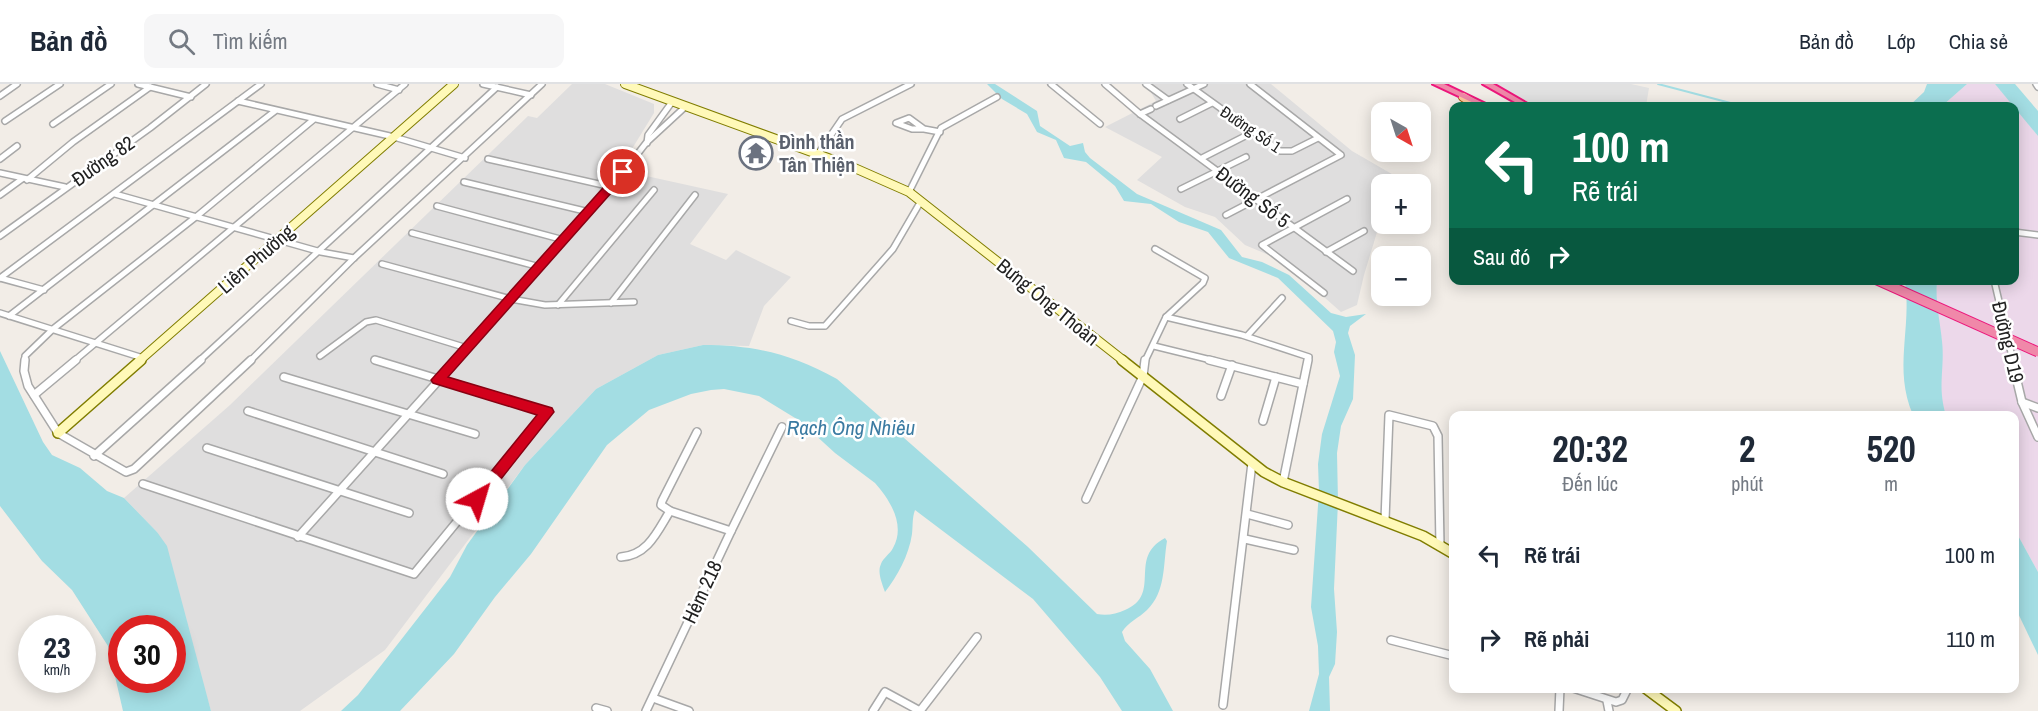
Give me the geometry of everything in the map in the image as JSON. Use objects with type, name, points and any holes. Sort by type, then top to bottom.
[{"type":"highway","points":[[1487,84],[1520,102]]},
{"type":"highway","points":[[1442,85],[1474,102]]},
{"type":"highway","points":[[1888,285],[2038,352]]},
{"type":"highway","points":[[1904,285],[2038,345]]},
{"type":"main road","points":[[1463,98],[1470,102]]},
{"type":"street","points":[[0,96],[17,84]]},
{"type":"street","points":[[5,121],[60,84]]},
{"type":"street","points":[[52,124],[111,84]]},
{"type":"street","points":[[138,84],[191,97]]},
{"type":"street","name":"Đường 82","points":[[0,236],[206,84]]},
{"type":"street","points":[[44,290],[0,278],[261,84]]},
{"type":"street","points":[[376,84],[399,90]]},
{"type":"street","points":[[34,395],[405,84]]},
{"type":"street","name":"Liên Phường","points":[[58,433],[454,84]]},
{"type":"street","points":[[483,84],[531,94]]},
{"type":"street","points":[[313,120],[197,216],[53,329],[25,356],[24,371],[34,395],[58,433],[94,456],[126,472],[134,469],[225,386],[354,258],[465,158],[542,84]]},
{"type":"street","name":"Bưng Ông Thoàn","points":[[626,84],[880,177],[909,192],[1251,463],[1283,482],[1361,510],[1449,551]]},
{"type":"street","points":[[818,154],[842,119],[911,84]]},
{"type":"street","points":[[1051,84],[1100,124]]},
{"type":"street","name":"Đường Số 5","points":[[1105,84],[1153,124],[1353,271]]},
{"type":"street","points":[[1146,84],[1168,100]]},
{"type":"street","name":"Đường Số 1","points":[[1187,84],[1253,132],[1286,152],[1318,138]]},
{"type":"street","points":[[1140,114],[1204,84]]},
{"type":"street","points":[[1226,214],[1341,155],[1250,84]]},
{"type":"street","points":[[0,195],[150,87]]},
{"type":"street","points":[[94,456],[321,252],[497,87]]},
{"type":"street","points":[[909,192],[940,132],[997,97]]},
{"type":"street","points":[[238,101],[394,137],[465,158]]},
{"type":"street","points":[[646,143],[648,135],[672,102]]},
{"type":"street","points":[[1179,119],[1212,103]]},
{"type":"street","points":[[298,537],[612,187],[646,143],[685,107]]},
{"type":"street","points":[[9,316],[156,205],[275,111]]},
{"type":"street","points":[[923,129],[909,118],[896,123],[912,129],[940,132]]},
{"type":"street","points":[[1202,158],[1253,132]]},
{"type":"street","points":[[0,159],[17,147]]},
{"type":"street","points":[[1181,189],[1246,157]]},
{"type":"street","points":[[488,159],[612,187]]},
{"type":"street","points":[[0,173],[65,187]]},
{"type":"street","points":[[464,182],[589,212]]},
{"type":"street","points":[[558,305],[654,190]]},
{"type":"street","points":[[115,194],[321,252],[354,258]]},
{"type":"street","points":[[611,303],[695,195]]},
{"type":"street","points":[[1324,293],[1262,245],[1347,199]]},
{"type":"street","points":[[791,321],[809,326],[825,326],[893,249],[921,201]]},
{"type":"street","points":[[437,206],[564,240]]},
{"type":"street","points":[[1326,252],[1364,231]]},
{"type":"street","points":[[411,233],[540,267]]},
{"type":"street","points":[[2019,233],[2038,235]]},
{"type":"street","points":[[1086,500],[1143,376],[1143,365],[1166,317],[1203,283],[1204,278],[1155,249]]},
{"type":"street","points":[[382,264],[511,299],[558,305],[634,302]]},
{"type":"street","name":"Đường D19","points":[[1995,285],[2022,402],[2038,436]]},
{"type":"street","points":[[1247,336],[1282,298]]},
{"type":"street","points":[[0,313],[143,358]]},
{"type":"street","points":[[1166,317],[1247,336],[1309,357],[1283,482]]},
{"type":"street","points":[[320,356],[366,322],[376,320],[466,348]]},
{"type":"street","points":[[1154,346],[1304,384]]},
{"type":"street","points":[[143,484],[414,574],[450,534],[547,412],[375,360]]},
{"type":"street","points":[[1221,396],[1232,365]]},
{"type":"street","points":[[284,377],[475,434]]},
{"type":"street","points":[[1263,421],[1276,377]]},
{"type":"street","points":[[2022,402],[2038,408]]},
{"type":"street","points":[[248,411],[443,474]]},
{"type":"street","points":[[1385,520],[1389,415],[1433,426],[1438,436],[1440,545]]},
{"type":"street","name":"Hẻm 218","points":[[646,711],[782,427]]},
{"type":"street","points":[[696,432],[661,505],[670,511],[731,531]]},
{"type":"street","points":[[207,448],[409,513]]},
{"type":"street","points":[[1223,705],[1245,539],[1251,463]]},
{"type":"street","points":[[621,557],[632,558],[645,550],[670,511]]},
{"type":"street","points":[[1247,514],[1288,525]]},
{"type":"street","points":[[1245,539],[1294,550]]},
{"type":"street","points":[[873,711],[885,692],[920,711],[976,637]]},
{"type":"street","points":[[1391,640],[1449,655]]},
{"type":"street","points":[[1559,711],[1560,693]]},
{"type":"street","points":[[1586,693],[1607,701],[1622,699],[1625,693]]},
{"type":"street","points":[[1652,693],[1676,711]]},
{"type":"street","points":[[653,698],[689,711]]},
{"type":"street","points":[[1607,701],[1609,711]]},
{"type":"street","points":[[596,708],[607,711]]},
{"type":"shaded area","points":[[572,84],[605,84],[654,104],[654,113],[619,170],[728,194],[690,244],[726,260],[736,250],[791,277],[764,306],[749,346],[703,345],[658,355],[596,389],[525,465],[385,650],[300,711],[211,711],[186,628],[186,615],[182,615],[157,532],[124,498],[230,405],[528,116],[537,118]]},
{"type":"shaded area","points":[[1146,84],[1271,84],[1352,151],[1392,174],[1371,174],[1371,234],[1376,234],[1371,246],[1357,305],[1341,312],[1283,261],[1245,245],[1215,217],[1185,207],[1137,180],[1162,157],[1105,127],[1156,101]]},
{"type":"shaded area","points":[[1497,84],[1631,84],[1649,88],[1647,102],[1528,102]]},
{"type":"shaded area","points":[[1967,84],[1995,84],[2011,102],[1947,102]]},
{"type":"shaded area","points":[[2019,112],[2038,136],[2038,572],[2019,537],[2019,411],[1945,411],[1940,395],[1942,342],[1935,301],[1937,285],[2019,285]]},
{"type":"water","points":[[987,84],[995,84],[1037,111],[1040,126],[1070,146],[1083,143],[1085,152],[1090,158],[1137,194],[1221,230],[1242,257],[1262,262],[1289,275],[1331,313],[1346,317],[1366,314],[1350,326],[1348,333],[1355,355],[1353,399],[1341,426],[1337,453],[1338,502],[1334,589],[1337,632],[1335,664],[1329,677],[1330,711],[1309,711],[1319,674],[1318,646],[1311,607],[1319,491],[1318,464],[1322,434],[1340,376],[1334,352],[1336,342],[1333,331],[1278,278],[1229,258],[1208,232],[1179,222],[1151,204],[1124,201],[1115,186],[1086,162],[1064,158],[1056,140],[1037,132],[1027,114],[1002,99]]},
{"type":"water","points":[[1927,84],[1967,84],[1947,102],[1913,102],[1924,92]]},
{"type":"water","points":[[1995,84],[2015,84],[2038,111],[2038,136],[2019,113],[2019,102],[2010,102]]},
{"type":"water","points":[[1905,285],[1937,285],[1943,351],[1942,395],[1945,411],[1912,411],[1907,398],[1904,365],[1907,299]]},
{"type":"water","name":"Rạch Ông Nhiêu","points":[[703,345],[756,349],[788,357],[837,379],[1028,547],[1097,614],[1115,614],[1136,603],[1142,595],[1148,555],[1154,546],[1165,538],[1167,541],[1164,569],[1158,595],[1147,610],[1127,625],[1122,632],[1125,641],[1150,669],[1173,711],[1122,711],[1100,677],[1033,599],[915,510],[908,550],[898,573],[885,592],[880,578],[880,567],[893,548],[898,531],[891,505],[881,490],[800,421],[759,396],[724,389],[691,394],[649,410],[607,445],[531,554],[495,597],[454,654],[400,711],[341,711],[358,695],[450,577],[467,545],[525,465],[596,389],[658,355]]},
{"type":"water","points":[[0,351],[43,442],[52,455],[80,468],[107,491],[124,498],[157,532],[167,546],[185,615],[108,615],[108,646],[96,627],[96,615],[88,615],[72,590],[42,561],[0,506]]},
{"type":"water","points":[[2019,537],[2038,572],[2038,655],[2019,615]]},
{"type":"water","points":[[186,617],[211,711],[123,711],[119,693],[186,693]]},
{"type":"waterway","points":[[1658,84],[1727,102]]},
{"type":"place","name":"Đình thần Tân Thiện","points":[[756,153]]},
{"type":"route","points":[[477,499],[547,412],[438,380],[623,172]]}]
